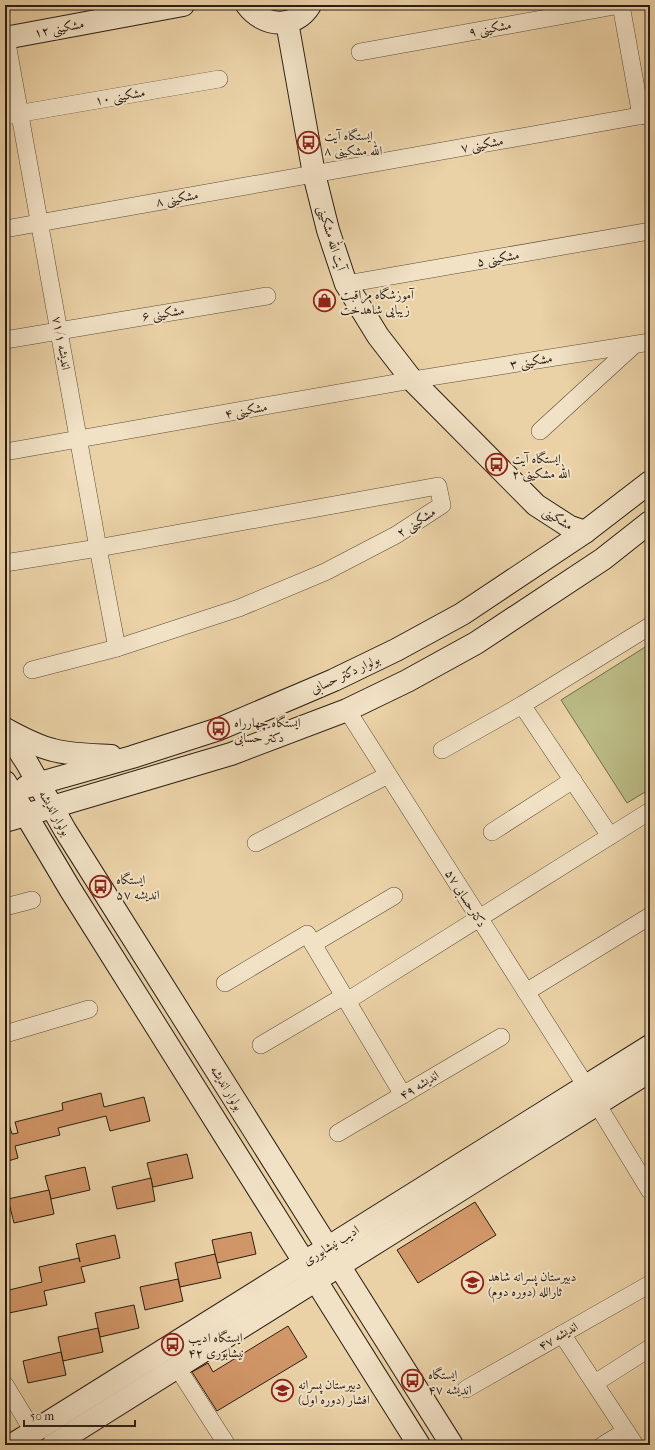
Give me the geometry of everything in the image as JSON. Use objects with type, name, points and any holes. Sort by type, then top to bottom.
[{"type":"main road","name":"مشکینی ۱۲","points":[[5,36],[183,5]]},
{"type":"main road","points":[[247,5],[251,11],[263,19],[277,23],[295,19],[303,14],[310,5]]},
{"type":"main road","name":"آیت الله مشکینی","points":[[287,22],[314,174],[328,230],[346,284],[378,336],[412,380],[536,505]]},
{"type":"main road","name":"بولوار دکتر حسابی","points":[[7,789],[38,783],[132,757],[218,729],[334,680],[396,650],[462,614],[585,532],[650,482]]},
{"type":"main road","name":"مشکینی","points":[[536,505],[570,526],[585,532]]},
{"type":"main road","name":"مشکینی","points":[[536,505],[553,535],[554,553]]},
{"type":"main road","points":[[5,821],[232,754],[346,710],[407,681],[476,643],[603,558],[650,522]]},
{"type":"main road","points":[[5,729],[25,740],[53,750],[82,755],[132,757]]},
{"type":"main road","name":"بولوار اندیشه","points":[[5,729],[72,843],[452,1445]]},
{"type":"main road","name":"بولوار اندیشه","points":[[7,789],[26,815],[70,888],[419,1445]]},
{"type":"main road","name":"ادیب نیشابوری","points":[[12,1445],[650,1046]]},
{"type":"main road","name":"ادیب نیشابوری","points":[[53,1445],[650,1071]]},
{"type":"street","name":"مشکینی ۹","points":[[360,52],[620,5]]},
{"type":"street","points":[[620,5],[646,115]]},
{"type":"street","name":"اندیشه ۷۱/۱","points":[[5,36],[13,115],[40,223],[117,648]]},
{"type":"street","name":"مشکینی ۱۰","points":[[13,115],[219,79]]},
{"type":"street","name":"مشکینی ۷","points":[[314,174],[646,115]]},
{"type":"street","name":"مشکینی ۸","points":[[5,229],[314,174]]},
{"type":"street","name":"مشکینی ۵","points":[[346,284],[650,231]]},
{"type":"street","name":"مشکینی ۶","points":[[5,340],[267,296]]},
{"type":"street","points":[[540,431],[642,343]]},
{"type":"street","name":"مشکینی ۳","points":[[412,380],[642,343]]},
{"type":"street","name":"مشکینی ۴","points":[[5,452],[412,380]]},
{"type":"street","name":"مشکینی ۲","points":[[98,548],[438,486],[442,505],[396,535],[325,572],[239,608],[117,648]]},
{"type":"street","points":[[5,563],[98,548]]},
{"type":"street","points":[[442,750],[522,705],[650,626]]},
{"type":"street","points":[[32,670],[117,648]]},
{"type":"street","points":[[522,705],[610,836]]},
{"type":"street","name":"دکترحسابی ۵۷","points":[[346,710],[586,1086]]},
{"type":"street","points":[[256,843],[388,775]]},
{"type":"street","points":[[492,832],[573,780]]},
{"type":"street","points":[[260,1044],[345,998],[479,918],[650,811]]},
{"type":"street","points":[[225,982],[394,896]]},
{"type":"street","points":[[5,908],[32,900]]},
{"type":"street","points":[[526,992],[650,916]]},
{"type":"street","points":[[310,939],[403,1095]]},
{"type":"street","points":[[5,1034],[89,1009]]},
{"type":"street","name":"اندیشه ۴۹","points":[[338,1133],[501,1037]]},
{"type":"street","points":[[598,1104],[649,1187]]},
{"type":"street","name":"اندیشه ۴۷","points":[[466,1389],[650,1284]]},
{"type":"street","points":[[562,1334],[631,1438],[603,1445]]},
{"type":"street","points":[[595,1383],[650,1348]]},
{"type":"street","points":[[184,1378],[227,1445]]},
{"type":"street","points":[[5,1385],[33,1431]]},
{"type":"green space","points":[[650,644],[650,789],[627,803],[561,700]]},
{"type":"building","points":[[101,1093],[104,1107],[144,1097],[150,1121],[110,1131],[106,1116],[58,1128],[60,1135],[15,1146],[18,1158],[5,1162],[5,1125],[9,1124],[12,1134],[18,1133],[15,1122],[63,1110],[62,1103]]},
{"type":"building","points":[[187,1154],[193,1178],[153,1187],[147,1163]]},
{"type":"building","points":[[85,1167],[90,1190],[51,1199],[45,1176]]},
{"type":"building","points":[[151,1178],[155,1201],[117,1209],[112,1187]]},
{"type":"building","points":[[49,1190],[54,1214],[14,1223],[8,1199]]},
{"type":"building","points":[[475,1202],[496,1235],[418,1283],[397,1250]]},
{"type":"building","points":[[251,1232],[256,1254],[217,1263],[212,1240]]},
{"type":"building","points":[[115,1235],[120,1258],[81,1267],[85,1282],[44,1291],[47,1305],[9,1313],[5,1291],[42,1282],[39,1267],[79,1258],[80,1262],[76,1244]]},
{"type":"building","points":[[215,1254],[221,1278],[180,1287],[175,1263]]},
{"type":"building","points":[[178,1279],[183,1301],[145,1310],[140,1287]]},
{"type":"building","points":[[134,1305],[139,1328],[100,1337],[95,1313]]},
{"type":"building","points":[[288,1326],[307,1357],[217,1411],[192,1372],[208,1363],[213,1372]]},
{"type":"building","points":[[98,1328],[103,1352],[63,1361],[58,1337]]},
{"type":"building","points":[[61,1352],[66,1375],[28,1383],[23,1361]]},
{"type":"place","name":"ایستگاه آیت الله مشکینی ۸","points":[[309,142]]},
{"type":"place","name":"آموزشگاه مراقبت زیبایی شاهدخت","points":[[325,301]]},
{"type":"place","name":"ایستگاه آیت الله مشکینی ۲","points":[[497,465]]},
{"type":"place","name":"ایستگاه چهارراه دکتر حسابی","points":[[219,729]]},
{"type":"place","name":"ایستگاه اندیشه ۵۷","points":[[100,886]]},
{"type":"place","name":"دبیرستان پسرانه شاهد ثارالله (دوره دوم)","points":[[472,1283]]},
{"type":"place","name":"ایستگاه ادیب نیشابوری ۴۲","points":[[173,1344]]},
{"type":"place","name":"ایستگاه اندیشه ۴۷","points":[[412,1381]]},
{"type":"place","name":"دبیرستان پسرانه افشار (دوره اول)","points":[[282,1391]]}]
